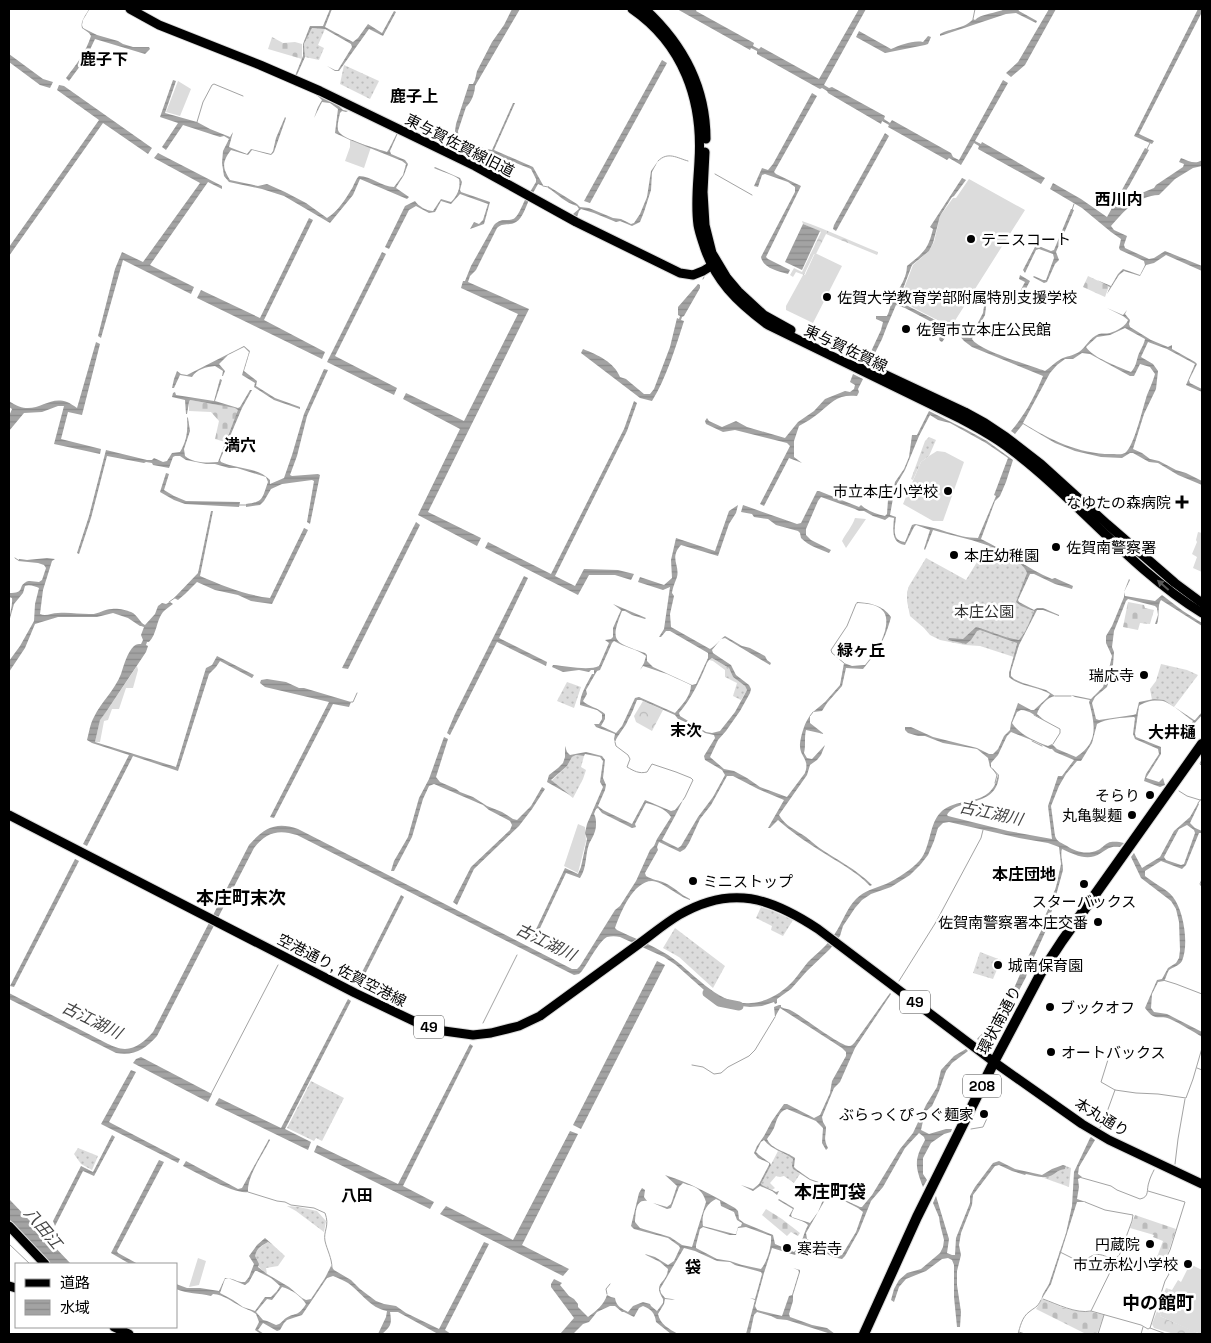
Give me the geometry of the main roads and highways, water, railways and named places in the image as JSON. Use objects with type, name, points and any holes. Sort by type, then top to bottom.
[{"type":"highway","name":"環状南通り","points":[[864,1334],[917,1217],[994,1062],[1041,973],[1202,744]]},
{"type":"main road","name":"東与賀佐賀線旧道","points":[[130,9],[159,25],[320,91],[475,166],[576,222],[680,273],[693,275],[715,264]]},
{"type":"main road","name":"東与賀佐賀線","points":[[632,9],[658,31],[670,46],[693,92],[700,128],[696,196],[698,226],[707,254],[738,291],[764,315],[797,333],[965,412],[1006,437],[1041,464],[1162,572],[1202,603]]},
{"type":"main road","name":"東与賀佐賀線","points":[[645,9],[663,26],[675,41],[693,72],[699,90],[706,127],[703,192],[705,225],[721,282],[731,293],[768,325],[938,407],[982,430],[1009,448],[1137,563],[1170,591],[1202,613]]},
{"type":"main road","name":"空港通り, 佐賀空港線","points":[[9,815],[346,989],[422,1025],[444,1031],[473,1035],[519,1026],[540,1016],[675,918],[690,909],[716,900],[730,898],[758,900],[774,904],[796,915],[994,1062]]},
{"type":"main road","name":"本丸通り","points":[[994,1062],[1097,1133],[1202,1184]]},
{"type":"main road","points":[[9,1226],[44,1263]]},
{"type":"main road","points":[[116,1328],[129,1334]]},
{"type":"water","points":[[330,9],[332,9],[325,27],[353,42],[368,24],[382,33],[394,11],[396,12],[383,36],[369,29],[339,71],[335,71],[327,66],[338,70],[352,47],[351,44],[325,29],[312,28],[304,44],[305,57],[296,77],[303,56],[303,44],[310,26],[323,26]]},
{"type":"water","points":[[512,9],[520,9],[475,86],[458,131],[459,141],[492,150],[513,103],[515,103],[494,150],[533,167],[543,186],[538,184],[533,193],[530,192],[536,179],[531,169],[484,150],[457,143],[455,131],[469,84],[473,84],[477,71],[492,42]]},
{"type":"water","points":[[677,9],[697,9],[696,11],[754,43],[753,46],[759,49],[761,47],[819,79],[859,9],[866,9],[824,85],[829,88],[832,87],[885,116],[884,119],[890,123],[892,120],[951,153],[953,157],[959,160],[1003,80],[1008,83],[975,141],[981,144],[982,142],[1045,178],[1041,184],[978,149],[979,146],[974,143],[961,165],[949,158],[947,160],[888,127],[889,125],[882,121],[881,124],[822,88],[818,88],[757,54],[757,51],[751,48],[750,50]]},
{"type":"water","points":[[1005,9],[1018,9],[1037,21],[1036,23],[1016,13],[1006,14],[940,36],[944,32],[966,25],[973,19],[975,20],[981,16]]},
{"type":"water","points":[[1049,9],[1056,9],[1025,65],[1011,77],[1006,73],[1018,62]]},
{"type":"water","points":[[1198,9],[1202,9],[1202,12],[1139,134],[1154,141],[1152,144],[1134,136]]},
{"type":"water","points":[[82,25],[83,28],[97,35],[133,47],[149,47],[150,49],[145,54],[95,39],[86,58],[69,81],[66,78],[84,53],[91,36],[82,28]]},
{"type":"water","points":[[859,31],[891,49],[911,42],[923,42],[928,36],[931,37],[928,44],[885,53],[856,37]]},
{"type":"water","points":[[9,54],[43,79],[53,82],[50,88],[40,85],[9,62]]},
{"type":"water","points":[[662,60],[667,63],[590,203],[584,201]]},
{"type":"water","points":[[173,80],[176,81],[165,113],[197,122],[230,137],[233,132],[229,147],[247,154],[251,149],[271,154],[276,138],[286,118],[274,152],[271,155],[252,150],[248,155],[231,150],[224,165],[230,180],[258,186],[267,184],[306,203],[327,218],[341,205],[359,176],[394,187],[403,175],[406,164],[402,161],[335,133],[338,109],[330,103],[322,102],[314,118],[322,100],[317,95],[296,86],[294,87],[297,85],[337,104],[343,110],[348,111],[340,113],[338,126],[339,132],[347,138],[387,152],[398,133],[390,151],[391,154],[405,160],[408,164],[404,175],[396,188],[409,197],[407,199],[360,179],[353,195],[330,223],[284,196],[229,182],[224,176],[222,163],[223,151],[229,139],[224,136],[220,137],[183,125],[166,150],[162,147],[178,123],[160,117]]},
{"type":"water","points":[[59,85],[64,86],[152,148],[148,154],[103,123],[9,256],[9,247],[99,120],[57,90]]},
{"type":"water","points":[[812,93],[817,96],[774,172],[801,186],[766,257],[790,270],[788,274],[768,266],[762,261],[761,257],[795,192],[795,187],[788,182],[765,174],[762,175],[758,187],[754,186],[762,168],[768,170],[773,164]]},
{"type":"water","points":[[885,133],[889,136],[836,231],[833,229],[834,225]]},
{"type":"water","points":[[1145,148],[1149,150],[1120,199],[1122,203],[1154,188],[1183,167],[1184,164],[1179,162],[1181,158],[1194,162],[1202,160],[1202,166],[1193,168],[1175,179],[1159,195],[1138,201],[1126,210],[1111,226],[1114,230],[1127,236],[1125,248],[1149,259],[1165,251],[1202,266],[1202,271],[1166,255],[1154,263],[1146,265],[1140,276],[1124,271],[1119,275],[1107,294],[1110,287],[1097,280],[1111,286],[1123,269],[1140,275],[1145,265],[1144,261],[1120,250],[1121,239],[1082,208],[1050,189],[1053,183],[1107,217]]},
{"type":"water","points":[[158,153],[222,186],[222,189],[208,182],[150,265],[194,287],[191,294],[123,260],[101,338],[98,336],[115,269],[122,252],[143,262],[200,183],[154,158]]},
{"type":"water","points":[[658,161],[652,172],[651,190],[640,222],[632,226],[581,209],[577,217],[573,214],[579,209],[577,206],[565,201],[548,188],[548,186],[580,207],[589,208],[631,224],[634,223],[640,214],[647,197],[651,171]]},
{"type":"water","points":[[435,167],[460,178],[462,182],[461,192],[490,202],[484,224],[470,229],[474,222],[479,224],[483,220],[488,204],[460,194],[451,204],[441,201],[435,212],[429,213],[416,206],[409,210],[389,249],[385,247],[405,206],[415,201],[423,208],[433,211],[441,199],[451,202],[455,197],[459,189],[459,179]]},
{"type":"water","points":[[962,178],[966,180],[940,216],[929,251],[912,265],[898,302],[951,328],[949,333],[942,342],[940,341],[943,328],[896,305],[872,359],[868,358],[883,322],[876,319],[876,316],[887,316],[905,277],[907,266],[927,247],[933,229],[930,227]]},
{"type":"water","points":[[526,198],[529,200],[518,220],[497,228],[468,282],[529,309],[428,512],[481,538],[477,546],[418,515],[460,429],[403,399],[406,393],[464,421],[518,314],[461,288],[494,225],[500,221],[515,218]]},
{"type":"water","points":[[1071,209],[1074,210],[1056,252],[1059,260],[1055,264],[1047,282],[1044,283],[1033,277],[1046,280],[1054,258],[1053,254],[1039,249],[1036,250],[1025,273],[1023,270],[1036,245],[1051,251],[1054,250]]},
{"type":"water","points":[[309,218],[313,220],[264,320],[325,352],[322,359],[197,298],[201,290],[260,318]]},
{"type":"water","points":[[803,224],[820,231],[802,270],[785,262]]},
{"type":"water","points":[[382,252],[386,254],[335,356],[397,388],[394,395],[327,362]]},
{"type":"water","points":[[1020,275],[1030,281],[1018,304],[994,294],[991,294],[987,299],[985,315],[972,339],[984,348],[1045,371],[1061,359],[1079,352],[1096,336],[1121,328],[1128,320],[1107,308],[1123,315],[1127,310],[1125,314],[1130,320],[1130,327],[1151,340],[1168,347],[1172,345],[1172,349],[1197,364],[1189,380],[1190,383],[1202,389],[1202,392],[1186,385],[1195,364],[1167,349],[1148,342],[1141,357],[1153,364],[1158,371],[1156,389],[1144,414],[1133,449],[1150,459],[1159,461],[1202,481],[1202,485],[1133,453],[1122,458],[1101,457],[1075,451],[1055,443],[1023,424],[1015,434],[1011,431],[1029,405],[1043,376],[972,347],[958,334],[970,338],[983,313],[985,300],[992,290],[1016,299],[1025,282],[1019,279]],"holes":[[[1125,328],[1145,339],[1131,372],[1094,355],[1086,347],[1097,337],[1110,335]],[[1082,353],[1090,354],[1130,376],[1134,376],[1140,364],[1150,367],[1155,374],[1132,443],[1124,454],[1102,454],[1078,449],[1055,441],[1023,423],[1050,373],[1065,359],[1073,359]]]},
{"type":"water","points":[[698,284],[700,288],[682,317],[681,320],[684,321],[674,351],[662,383],[652,401],[640,398],[581,353],[583,349],[600,357],[614,367],[620,377],[626,379],[644,394],[650,394],[654,389],[670,347],[677,318],[679,319],[680,316],[678,315],[678,307]]},
{"type":"water","points":[[96,342],[100,344],[82,415],[68,412],[61,439],[101,449],[100,454],[54,444],[64,406],[58,406],[42,412],[24,413],[9,431],[9,416],[12,409],[9,407],[9,401],[18,406],[33,408],[60,400],[68,402],[77,408]]},
{"type":"water","points":[[244,346],[250,351],[244,371],[257,381],[256,386],[275,398],[300,407],[300,409],[274,400],[254,387],[255,383],[242,375],[249,352],[244,347],[228,355],[219,364],[225,371],[223,376],[223,371],[215,366],[208,367],[199,370],[192,377],[180,375],[174,388],[172,388],[177,371],[187,375]]},
{"type":"water","points":[[324,369],[328,370],[307,416],[290,475],[320,475],[310,524],[307,522],[314,481],[312,480],[282,484],[271,489],[260,505],[246,507],[246,504],[256,502],[262,498],[268,482],[266,477],[237,468],[186,460],[180,456],[173,457],[169,468],[153,465],[152,463],[107,456],[91,518],[79,554],[77,553],[89,516],[106,450],[147,460],[154,458],[163,462],[167,461],[172,453],[180,452],[184,444],[187,417],[190,431],[184,449],[185,456],[196,461],[218,462],[238,410],[190,400],[186,414],[185,400],[172,397],[173,393],[214,401],[220,379],[222,380],[215,401],[238,408],[250,390],[252,390],[242,408],[220,460],[227,464],[253,470],[265,476],[270,480],[270,484],[284,478],[304,414]]},
{"type":"water","points":[[853,374],[863,379],[857,396],[845,396],[836,399],[814,417],[799,426],[794,441],[794,457],[802,463],[789,458],[764,506],[760,504],[790,446],[787,443],[735,430],[723,432],[706,424],[707,418],[709,421],[722,427],[736,421],[747,427],[785,438],[798,422],[814,411],[825,399],[845,391],[850,392],[854,389],[855,385],[850,382]]},
{"type":"water","points":[[634,401],[637,403],[627,431],[555,576],[575,586],[584,569],[618,570],[634,574],[631,580],[615,575],[589,575],[578,595],[485,548],[488,542],[551,574],[624,429]]},
{"type":"water","points":[[929,411],[987,441],[1013,460],[1006,482],[1000,496],[995,501],[981,539],[1000,549],[1043,575],[1073,586],[1072,589],[1030,574],[1018,600],[1034,610],[1043,608],[1059,616],[1043,610],[1037,610],[1019,645],[1011,671],[1011,676],[1014,679],[1046,690],[1055,696],[1047,700],[1038,711],[1037,714],[1044,720],[1030,712],[1021,710],[1017,712],[1012,723],[1028,737],[1048,746],[1052,744],[1057,749],[1076,757],[1089,746],[1094,725],[1090,700],[1071,695],[1091,699],[1103,687],[1105,674],[1109,669],[1112,656],[1106,643],[1106,636],[1124,597],[1124,592],[1125,596],[1155,601],[1162,595],[1202,623],[1202,626],[1161,600],[1158,621],[1155,624],[1158,615],[1155,606],[1128,599],[1126,601],[1114,631],[1112,647],[1114,652],[1113,665],[1107,687],[1095,697],[1092,703],[1096,719],[1099,720],[1136,714],[1139,702],[1154,699],[1164,700],[1172,706],[1163,701],[1156,701],[1139,706],[1135,734],[1136,737],[1161,747],[1161,754],[1146,778],[1159,782],[1163,778],[1165,785],[1160,787],[1144,781],[1146,774],[1159,754],[1158,749],[1135,739],[1133,734],[1134,717],[1110,719],[1097,724],[1092,743],[1081,761],[1077,761],[1066,774],[1051,806],[1055,836],[1060,842],[1082,852],[1094,852],[1110,842],[1124,843],[1120,847],[1110,848],[1091,857],[1082,857],[1062,849],[1063,870],[1047,928],[1026,977],[1006,1015],[980,1041],[977,1039],[1008,1004],[1041,931],[1057,883],[1061,864],[1059,847],[949,822],[943,823],[938,828],[928,855],[910,875],[891,887],[871,894],[862,900],[843,926],[840,936],[830,949],[791,989],[777,999],[775,1004],[774,1002],[750,1007],[732,1005],[713,998],[676,965],[664,957],[617,936],[604,939],[582,971],[574,975],[297,835],[284,832],[268,835],[254,848],[157,1036],[144,1048],[129,1053],[116,1053],[9,999],[9,993],[116,1047],[129,1049],[140,1044],[153,1032],[249,845],[265,830],[277,826],[298,829],[572,969],[577,969],[636,881],[650,850],[671,817],[660,808],[646,803],[635,824],[636,827],[632,828],[602,813],[598,808],[596,809],[594,814],[596,821],[594,835],[589,844],[582,874],[580,878],[566,873],[533,943],[530,942],[565,868],[578,874],[587,839],[585,833],[587,824],[603,787],[600,782],[603,761],[600,757],[585,754],[584,756],[576,755],[572,757],[567,766],[551,780],[570,795],[547,782],[549,775],[563,763],[565,746],[570,755],[586,752],[602,756],[605,760],[603,778],[606,785],[598,806],[632,824],[645,800],[671,811],[675,810],[683,800],[662,840],[678,848],[713,797],[725,775],[722,770],[705,760],[704,756],[715,738],[714,735],[705,733],[693,725],[678,719],[675,715],[641,700],[637,700],[627,723],[615,742],[615,734],[596,727],[594,724],[599,724],[602,714],[597,710],[580,705],[582,693],[592,674],[594,674],[594,670],[589,672],[579,670],[563,672],[552,667],[553,665],[583,668],[599,666],[609,643],[605,640],[613,637],[613,628],[621,610],[613,604],[646,618],[622,611],[616,630],[617,640],[645,653],[647,655],[647,661],[653,667],[692,685],[696,684],[708,658],[708,653],[670,631],[666,631],[659,637],[664,629],[670,587],[663,590],[638,582],[640,577],[664,585],[672,578],[671,560],[676,538],[715,551],[729,511],[738,505],[718,556],[681,545],[675,558],[678,573],[672,593],[674,596],[670,614],[671,627],[710,649],[720,641],[712,650],[713,653],[731,665],[736,675],[749,685],[751,689],[740,711],[718,740],[710,757],[724,769],[734,771],[760,787],[787,797],[805,773],[806,761],[800,750],[800,743],[810,716],[810,723],[824,734],[806,730],[804,753],[807,758],[812,759],[825,745],[821,755],[810,765],[807,775],[779,815],[788,825],[853,869],[872,885],[870,886],[852,871],[803,840],[778,820],[768,828],[784,800],[733,776],[727,776],[711,805],[700,819],[685,849],[680,852],[659,842],[658,850],[645,873],[646,876],[663,882],[690,900],[656,882],[645,882],[628,899],[615,928],[668,955],[717,994],[727,999],[751,1003],[769,998],[790,984],[808,962],[831,939],[849,907],[859,896],[895,879],[920,860],[924,855],[934,822],[941,812],[948,807],[982,797],[989,793],[994,786],[998,775],[990,767],[988,758],[977,749],[943,743],[925,736],[908,733],[905,727],[911,727],[933,737],[977,748],[993,754],[1010,730],[1011,723],[1018,703],[1034,710],[1050,694],[1018,683],[1009,677],[1017,643],[980,630],[966,644],[948,640],[949,638],[963,639],[976,627],[1019,640],[1028,626],[1034,611],[1016,602],[1027,573],[1023,566],[1012,557],[1001,553],[995,560],[997,552],[995,548],[933,530],[925,550],[930,530],[916,525],[905,545],[900,544],[894,535],[894,518],[889,517],[885,520],[821,497],[806,529],[806,535],[811,540],[831,550],[829,553],[807,543],[801,538],[798,531],[776,525],[768,519],[754,517],[752,514],[741,512],[743,505],[797,524],[801,523],[817,491],[819,491],[859,507],[861,505],[869,511],[885,516],[887,514],[888,500],[893,492],[895,482],[904,469],[909,457],[912,435],[917,435]],"holes":[[[930,415],[938,420],[950,423],[1008,458],[994,495],[996,496],[978,538],[962,536],[915,524],[912,525],[905,542],[896,536],[896,517],[890,515],[895,487],[905,470]],[[614,641],[646,656],[640,670],[643,666],[691,685],[688,697],[675,713],[639,697],[635,698],[622,726],[616,733],[601,726],[605,719],[605,714],[583,701],[587,694],[586,690],[597,671],[600,670]],[[712,658],[729,668],[733,677],[745,686],[747,690],[735,712],[720,731],[712,733],[706,732],[680,716],[679,713],[692,695],[709,660]],[[1011,732],[1074,760],[1062,776],[1058,776],[1048,806],[1052,839],[1008,831],[947,815],[959,806],[984,798],[997,786],[999,775],[991,767],[991,763],[998,755],[1007,736]]]},
{"type":"water","points":[[166,473],[169,474],[164,490],[174,496],[186,501],[240,502],[239,507],[185,504],[174,500],[160,492]]},
{"type":"water","points":[[211,511],[213,511],[200,576],[235,590],[261,597],[270,598],[304,528],[308,530],[272,604],[251,601],[238,595],[215,590],[197,582],[178,600],[174,598],[198,573]]},
{"type":"water","points":[[416,522],[420,525],[348,669],[342,668]]},
{"type":"water","points":[[19,559],[55,559],[52,561],[43,590],[40,614],[42,615],[55,613],[92,614],[109,609],[119,609],[133,613],[145,625],[162,603],[170,602],[173,604],[164,611],[154,635],[147,642],[146,652],[100,720],[95,742],[176,767],[206,668],[212,665],[217,656],[254,675],[252,678],[220,661],[209,674],[178,771],[133,756],[87,846],[83,844],[129,755],[87,740],[93,720],[118,680],[129,652],[134,646],[141,644],[143,640],[141,635],[144,627],[128,618],[113,613],[97,617],[58,617],[35,624],[25,648],[9,672],[9,661],[34,621],[35,604],[39,588],[30,585],[25,586],[23,593],[14,604],[9,622],[12,598],[9,597],[9,593],[18,592],[27,581],[39,582],[42,580],[46,568],[38,563],[18,561]]},
{"type":"water","points":[[524,576],[528,578],[499,638],[547,662],[546,666],[497,642],[450,735],[447,733],[455,714]]},
{"type":"water","points":[[857,602],[876,605],[888,613],[891,617],[886,632],[877,651],[863,669],[846,668],[842,686],[822,711],[813,712],[840,685],[844,663],[852,666],[865,665],[877,649],[885,631],[886,617],[884,612],[876,606],[856,604]]},
{"type":"water","points":[[725,636],[765,656],[771,663],[770,665],[725,638],[721,639]]},
{"type":"water","points":[[261,680],[286,682],[299,688],[351,702],[349,707],[333,704],[274,818],[270,817],[329,702],[265,687],[260,683]]},
{"type":"water","points":[[1173,706],[1194,720],[1202,712],[1202,715],[1192,728],[1196,740],[1194,741],[1190,731],[1193,721]]},
{"type":"water","points":[[444,737],[448,739],[436,777],[440,782],[517,820],[531,806],[542,787],[545,789],[519,826],[474,869],[457,905],[453,902],[471,867],[510,830],[512,825],[510,821],[483,805],[434,784],[429,786],[423,799],[412,837],[394,871],[391,871],[394,861],[408,837],[419,798],[429,779]]},
{"type":"water","points":[[1198,803],[1190,823],[1202,831],[1202,833],[1199,833],[1186,865],[1182,869],[1161,861],[1145,871],[1145,876],[1168,892],[1177,903],[1183,919],[1185,937],[1182,961],[1169,970],[1164,981],[1158,982],[1152,994],[1151,1008],[1154,1012],[1167,1014],[1202,1032],[1202,1037],[1170,1019],[1155,1017],[1145,1008],[1157,980],[1162,979],[1168,968],[1176,963],[1179,958],[1179,922],[1176,909],[1171,901],[1141,878],[1131,857],[1134,853],[1142,868],[1160,857],[1174,831],[1190,817]],"holes":[[[1187,825],[1195,833],[1184,864],[1181,865],[1166,860],[1164,857],[1179,829]]]},
{"type":"water","points":[[75,859],[79,861],[14,987],[10,986]]},
{"type":"water","points":[[401,895],[404,897],[359,986],[356,984]]},
{"type":"water","points":[[657,961],[665,965],[581,1129],[573,1125]]},
{"type":"water","points":[[890,993],[855,1048],[840,1082],[834,1088],[822,1117],[826,1127],[825,1140],[828,1148],[826,1150],[822,1143],[823,1128],[816,1121],[787,1109],[780,1114],[767,1139],[772,1146],[795,1158],[794,1167],[796,1169],[810,1179],[825,1184],[835,1194],[860,1207],[872,1195],[900,1149],[913,1133],[937,1087],[941,1070],[954,1056],[966,1049],[968,1051],[952,1063],[946,1071],[932,1106],[925,1112],[921,1130],[929,1134],[952,1129],[951,1132],[944,1134],[931,1143],[923,1158],[923,1174],[927,1180],[923,1187],[918,1174],[917,1158],[925,1140],[919,1133],[905,1148],[883,1187],[871,1201],[859,1231],[842,1259],[833,1257],[816,1246],[809,1244],[805,1244],[795,1255],[772,1248],[755,1306],[757,1310],[782,1316],[789,1296],[792,1295],[799,1272],[793,1268],[800,1270],[793,1295],[790,1317],[827,1328],[835,1334],[757,1312],[754,1315],[750,1334],[746,1334],[755,1300],[750,1298],[755,1299],[761,1272],[730,1262],[717,1261],[684,1248],[660,1289],[665,1298],[675,1300],[665,1299],[658,1314],[659,1318],[668,1328],[678,1334],[671,1334],[656,1322],[652,1312],[643,1306],[639,1308],[634,1317],[622,1312],[615,1306],[610,1306],[597,1312],[589,1322],[583,1324],[573,1334],[560,1334],[574,1318],[551,1287],[554,1279],[562,1283],[560,1285],[588,1317],[602,1305],[607,1295],[615,1298],[618,1305],[628,1312],[633,1306],[643,1302],[650,1304],[657,1311],[663,1303],[659,1286],[665,1278],[668,1269],[645,1254],[655,1257],[668,1265],[674,1261],[680,1248],[668,1238],[634,1229],[631,1226],[639,1193],[642,1188],[645,1190],[644,1197],[647,1201],[640,1202],[637,1207],[635,1222],[640,1228],[670,1237],[682,1245],[692,1247],[706,1202],[700,1191],[683,1183],[679,1187],[671,1208],[667,1209],[653,1203],[667,1207],[671,1204],[677,1186],[665,1175],[675,1178],[710,1194],[735,1208],[738,1211],[739,1219],[744,1223],[773,1235],[775,1244],[794,1252],[801,1242],[808,1225],[789,1216],[793,1209],[778,1200],[794,1208],[792,1217],[810,1223],[818,1212],[825,1195],[824,1185],[810,1180],[793,1169],[793,1159],[771,1146],[764,1140],[756,1152],[770,1163],[771,1165],[761,1184],[776,1192],[779,1191],[777,1195],[760,1186],[753,1191],[741,1185],[753,1189],[759,1184],[769,1163],[758,1158],[754,1153],[784,1104],[814,1118],[820,1115],[830,1093],[832,1081],[846,1056],[846,1052],[780,1008],[775,1017],[774,1007],[781,1005],[781,1007],[792,1011],[844,1045],[850,1046],[855,1042]],"holes":[[[829,1193],[863,1212],[856,1232],[842,1255],[839,1256],[807,1239],[806,1233]],[[716,1199],[720,1201],[721,1206],[734,1212],[737,1220],[742,1223],[738,1227],[736,1234],[703,1226],[705,1210]],[[703,1227],[736,1235],[738,1228],[746,1227],[771,1236],[770,1249],[761,1269],[717,1259],[696,1248],[700,1229]]]},
{"type":"water","points":[[348,999],[351,1001],[285,1129],[311,1142],[308,1150],[215,1105],[219,1098],[281,1128]]},
{"type":"water","points":[[470,1044],[473,1046],[403,1186],[434,1202],[430,1209],[314,1152],[317,1145],[398,1184]]},
{"type":"water","points":[[141,1057],[212,1094],[208,1102],[133,1063]]},
{"type":"water","points":[[131,1070],[136,1072],[109,1122],[180,1159],[178,1163],[101,1124]]},
{"type":"water","points":[[570,1131],[578,1134],[522,1245],[569,1269],[563,1276],[440,1214],[446,1206],[513,1240]]},
{"type":"water","points":[[112,1135],[115,1137],[94,1176],[83,1171],[55,1226],[53,1221],[81,1166],[93,1172]]},
{"type":"water","points":[[1091,1137],[1095,1140],[1079,1167],[1078,1174],[1082,1177],[1078,1179],[1077,1199],[1086,1202],[1077,1202],[1051,1284],[1041,1300],[1049,1284],[1066,1233],[1072,1206],[1074,1172]]},
{"type":"water","points":[[269,1139],[250,1179],[248,1192],[225,1187],[183,1166],[186,1161],[238,1189],[242,1188]]},
{"type":"water","points":[[159,1160],[164,1162],[117,1251],[136,1263],[128,1263],[111,1253]]},
{"type":"water","points":[[999,1161],[1015,1169],[1042,1175],[1052,1169],[1063,1165],[1066,1166],[1065,1169],[1051,1176],[1044,1177],[1025,1175],[999,1165],[995,1166],[973,1195],[972,1205],[961,1233],[959,1245],[961,1255],[957,1271],[957,1285],[961,1312],[960,1327],[957,1327],[954,1297],[954,1265],[952,1260],[948,1258],[942,1259],[926,1271],[906,1279],[899,1287],[894,1302],[891,1300],[899,1280],[907,1273],[921,1269],[940,1253],[943,1247],[944,1240],[939,1217],[933,1203],[936,1196],[949,1239],[947,1253],[955,1255],[956,1238],[970,1203],[970,1196],[993,1163]]},
{"type":"water","points":[[9,1199],[70,1263],[49,1263],[9,1219]]},
{"type":"water","points":[[265,1238],[273,1245],[268,1242],[258,1249],[255,1256],[259,1264],[258,1267],[289,1287],[302,1298],[306,1300],[311,1299],[331,1266],[376,1301],[396,1306],[439,1329],[484,1242],[489,1244],[445,1330],[451,1334],[438,1334],[398,1312],[390,1312],[391,1322],[389,1327],[382,1334],[378,1334],[387,1311],[376,1307],[348,1283],[333,1276],[327,1278],[302,1315],[287,1320],[280,1330],[277,1331],[263,1323],[258,1330],[264,1334],[255,1330],[259,1322],[256,1314],[252,1311],[242,1307],[227,1298],[213,1294],[211,1296],[178,1290],[178,1285],[187,1288],[219,1291],[225,1278],[228,1278],[230,1278],[240,1282],[245,1282],[254,1264],[249,1256]],"holes":[[[255,1271],[257,1271],[271,1278],[280,1286],[271,1297],[265,1297],[255,1311],[243,1307],[220,1293],[225,1279],[228,1278],[245,1285],[249,1282]],[[282,1287],[296,1293],[306,1304],[299,1313],[286,1318],[276,1325],[263,1320],[256,1312],[267,1299],[272,1300]]]},
{"type":"waterway","points":[[973,19],[975,9]]},
{"type":"waterway","points":[[197,122],[203,102],[212,85],[214,84],[243,96]]},
{"type":"waterway","points":[[1147,149],[1150,143]]},
{"type":"waterway","points":[[658,161],[665,156],[688,161]]},
{"type":"waterway","points":[[715,174],[752,195]]},
{"type":"waterway","points":[[543,186],[548,187]]},
{"type":"waterway","points":[[1072,210],[1074,204]]},
{"type":"waterway","points":[[239,505],[247,505]]},
{"type":"waterway","points":[[169,602],[176,597]]},
{"type":"waterway","points":[[844,663],[831,650],[847,626],[856,604]]},
{"type":"waterway","points":[[351,702],[353,702],[357,693]]},
{"type":"waterway","points":[[1055,696],[1071,696]]},
{"type":"waterway","points":[[810,716],[813,712]]},
{"type":"waterway","points":[[1034,715],[1060,729],[1060,733],[1053,744]]},
{"type":"waterway","points":[[1032,741],[1042,746]]},
{"type":"waterway","points":[[615,742],[616,746],[628,755],[630,759],[627,767],[634,771],[647,772],[652,764],[691,778],[693,780],[683,800]]},
{"type":"waterway","points":[[1202,759],[1200,764],[1202,766]]},
{"type":"waterway","points":[[993,769],[997,775],[995,783]]},
{"type":"waterway","points":[[1179,791],[1200,800]]},
{"type":"waterway","points":[[1198,803],[1202,798]]},
{"type":"waterway","points":[[899,981],[936,922],[981,838],[983,830]]},
{"type":"waterway","points":[[1202,879],[1200,884],[1202,887]]},
{"type":"waterway","points":[[483,1023],[517,955]]},
{"type":"waterway","points":[[211,1094],[278,965]]},
{"type":"waterway","points":[[1163,980],[1202,994]]},
{"type":"waterway","name":"古江湖川","points":[[707,993],[719,1002],[739,1006]]},
{"type":"waterway","points":[[692,1065],[703,1067],[714,1074],[721,1073],[749,1056],[755,1050],[775,1017]]},
{"type":"waterway","points":[[1111,1050],[1101,1082],[1115,1090],[1186,1098],[1202,1048]]},
{"type":"waterway","points":[[1197,1068],[1202,1070]]},
{"type":"waterway","points":[[1099,1129],[1115,1090]]},
{"type":"waterway","points":[[1175,1164],[1185,1099]]},
{"type":"waterway","points":[[971,1129],[983,1127],[989,1114]]},
{"type":"waterway","points":[[1079,1177],[1111,1186],[1140,1199],[1146,1195],[1149,1180],[1154,1170]]},
{"type":"waterway","points":[[1085,1202],[1105,1210],[1133,1215],[1119,1256],[1138,1263],[1161,1268],[1170,1250],[1185,1202],[1148,1191]]},
{"type":"waterway","points":[[248,1192],[291,1205],[314,1208],[325,1213],[327,1221],[325,1241],[332,1268]]},
{"type":"waterway","points":[[828,1192],[836,1196]]},
{"type":"waterway","points":[[9,1244],[29,1263]]},
{"type":"waterway","points":[[1060,1252],[1078,1261]]},
{"type":"waterway","points":[[1084,1261],[1096,1255],[1103,1255],[1116,1260]]},
{"type":"waterway","points":[[1091,1311],[1118,1256]]},
{"type":"waterway","points":[[1166,1334],[1150,1328],[1168,1273]]},
{"type":"waterway","points":[[607,1294],[606,1289],[610,1284]]},
{"type":"waterway","points":[[1043,1299],[1073,1310],[1091,1311],[1141,1325],[1148,1329],[1150,1328]]},
{"type":"waterway","points":[[1018,1334],[1025,1317],[1041,1300]]},
{"type":"waterway","points":[[1098,1334],[1104,1315]]},
{"type":"waterway","points":[[1141,1334],[1143,1327]]},
{"type":"waterway","points":[[1019,1332],[1025,1334]]},
{"type":"place","name":"テニスコート","points":[[971,239]]},
{"type":"place","name":"佐賀大学教育学部附属特別支援学校","points":[[827,297]]},
{"type":"place","name":"佐賀市立本庄公民館","points":[[906,329]]},
{"type":"place","name":"市立本庄小学校","points":[[948,491]]},
{"type":"place","name":"なゆたの森病院","points":[[1182,502]]},
{"type":"place","name":"佐賀南警察署","points":[[1056,547]]},
{"type":"place","name":"本庄幼稚園","points":[[954,555]]},
{"type":"place","name":"瑞応寺","points":[[1144,675]]},
{"type":"place","name":"そらり","points":[[1150,795]]},
{"type":"place","name":"丸亀製麺","points":[[1132,815]]},
{"type":"place","name":"ミニストップ","points":[[693,881]]},
{"type":"place","name":"スターバックス","points":[[1084,884]]},
{"type":"place","name":"佐賀南警察署本庄交番","points":[[1098,922]]},
{"type":"place","name":"城南保育園","points":[[998,965]]},
{"type":"place","name":"ブックオフ","points":[[1050,1007]]},
{"type":"place","name":"オートバックス","points":[[1051,1052]]},
{"type":"place","name":"ぶらっくぴっぐ麺家","points":[[984,1114]]},
{"type":"place","name":"円蔵院","points":[[1150,1244]]},
{"type":"place","name":"寒若寺","points":[[787,1248]]},
{"type":"place","name":"市立赤松小学校","points":[[1188,1264]]},
{"type":"district","name":"鹿子下","points":[[104,59]]},
{"type":"district","name":"鹿子上","points":[[414,96]]},
{"type":"district","name":"西川内","points":[[1119,199]]},
{"type":"district","name":"満穴","points":[[240,445]]},
{"type":"district","name":"緑ヶ丘","points":[[861,650]]},
{"type":"district","name":"末次","points":[[686,730]]},
{"type":"district","name":"大井樋","points":[[1172,732]]},
{"type":"district","name":"本庄団地","points":[[1024,874]]},
{"type":"district","name":"本庄町末次","points":[[241,897]]},
{"type":"district","name":"本庄町袋","points":[[830,1191]]},
{"type":"district","name":"八田","points":[[357,1195]]},
{"type":"district","name":"袋","points":[[693,1267]]},
{"type":"district","name":"中の館町","points":[[1158,1302]]},
{"type":"park label","name":"本庄公園","points":[[984,611]]},
{"type":"water label","name":"八田江","points":[[43,1228]]}]
